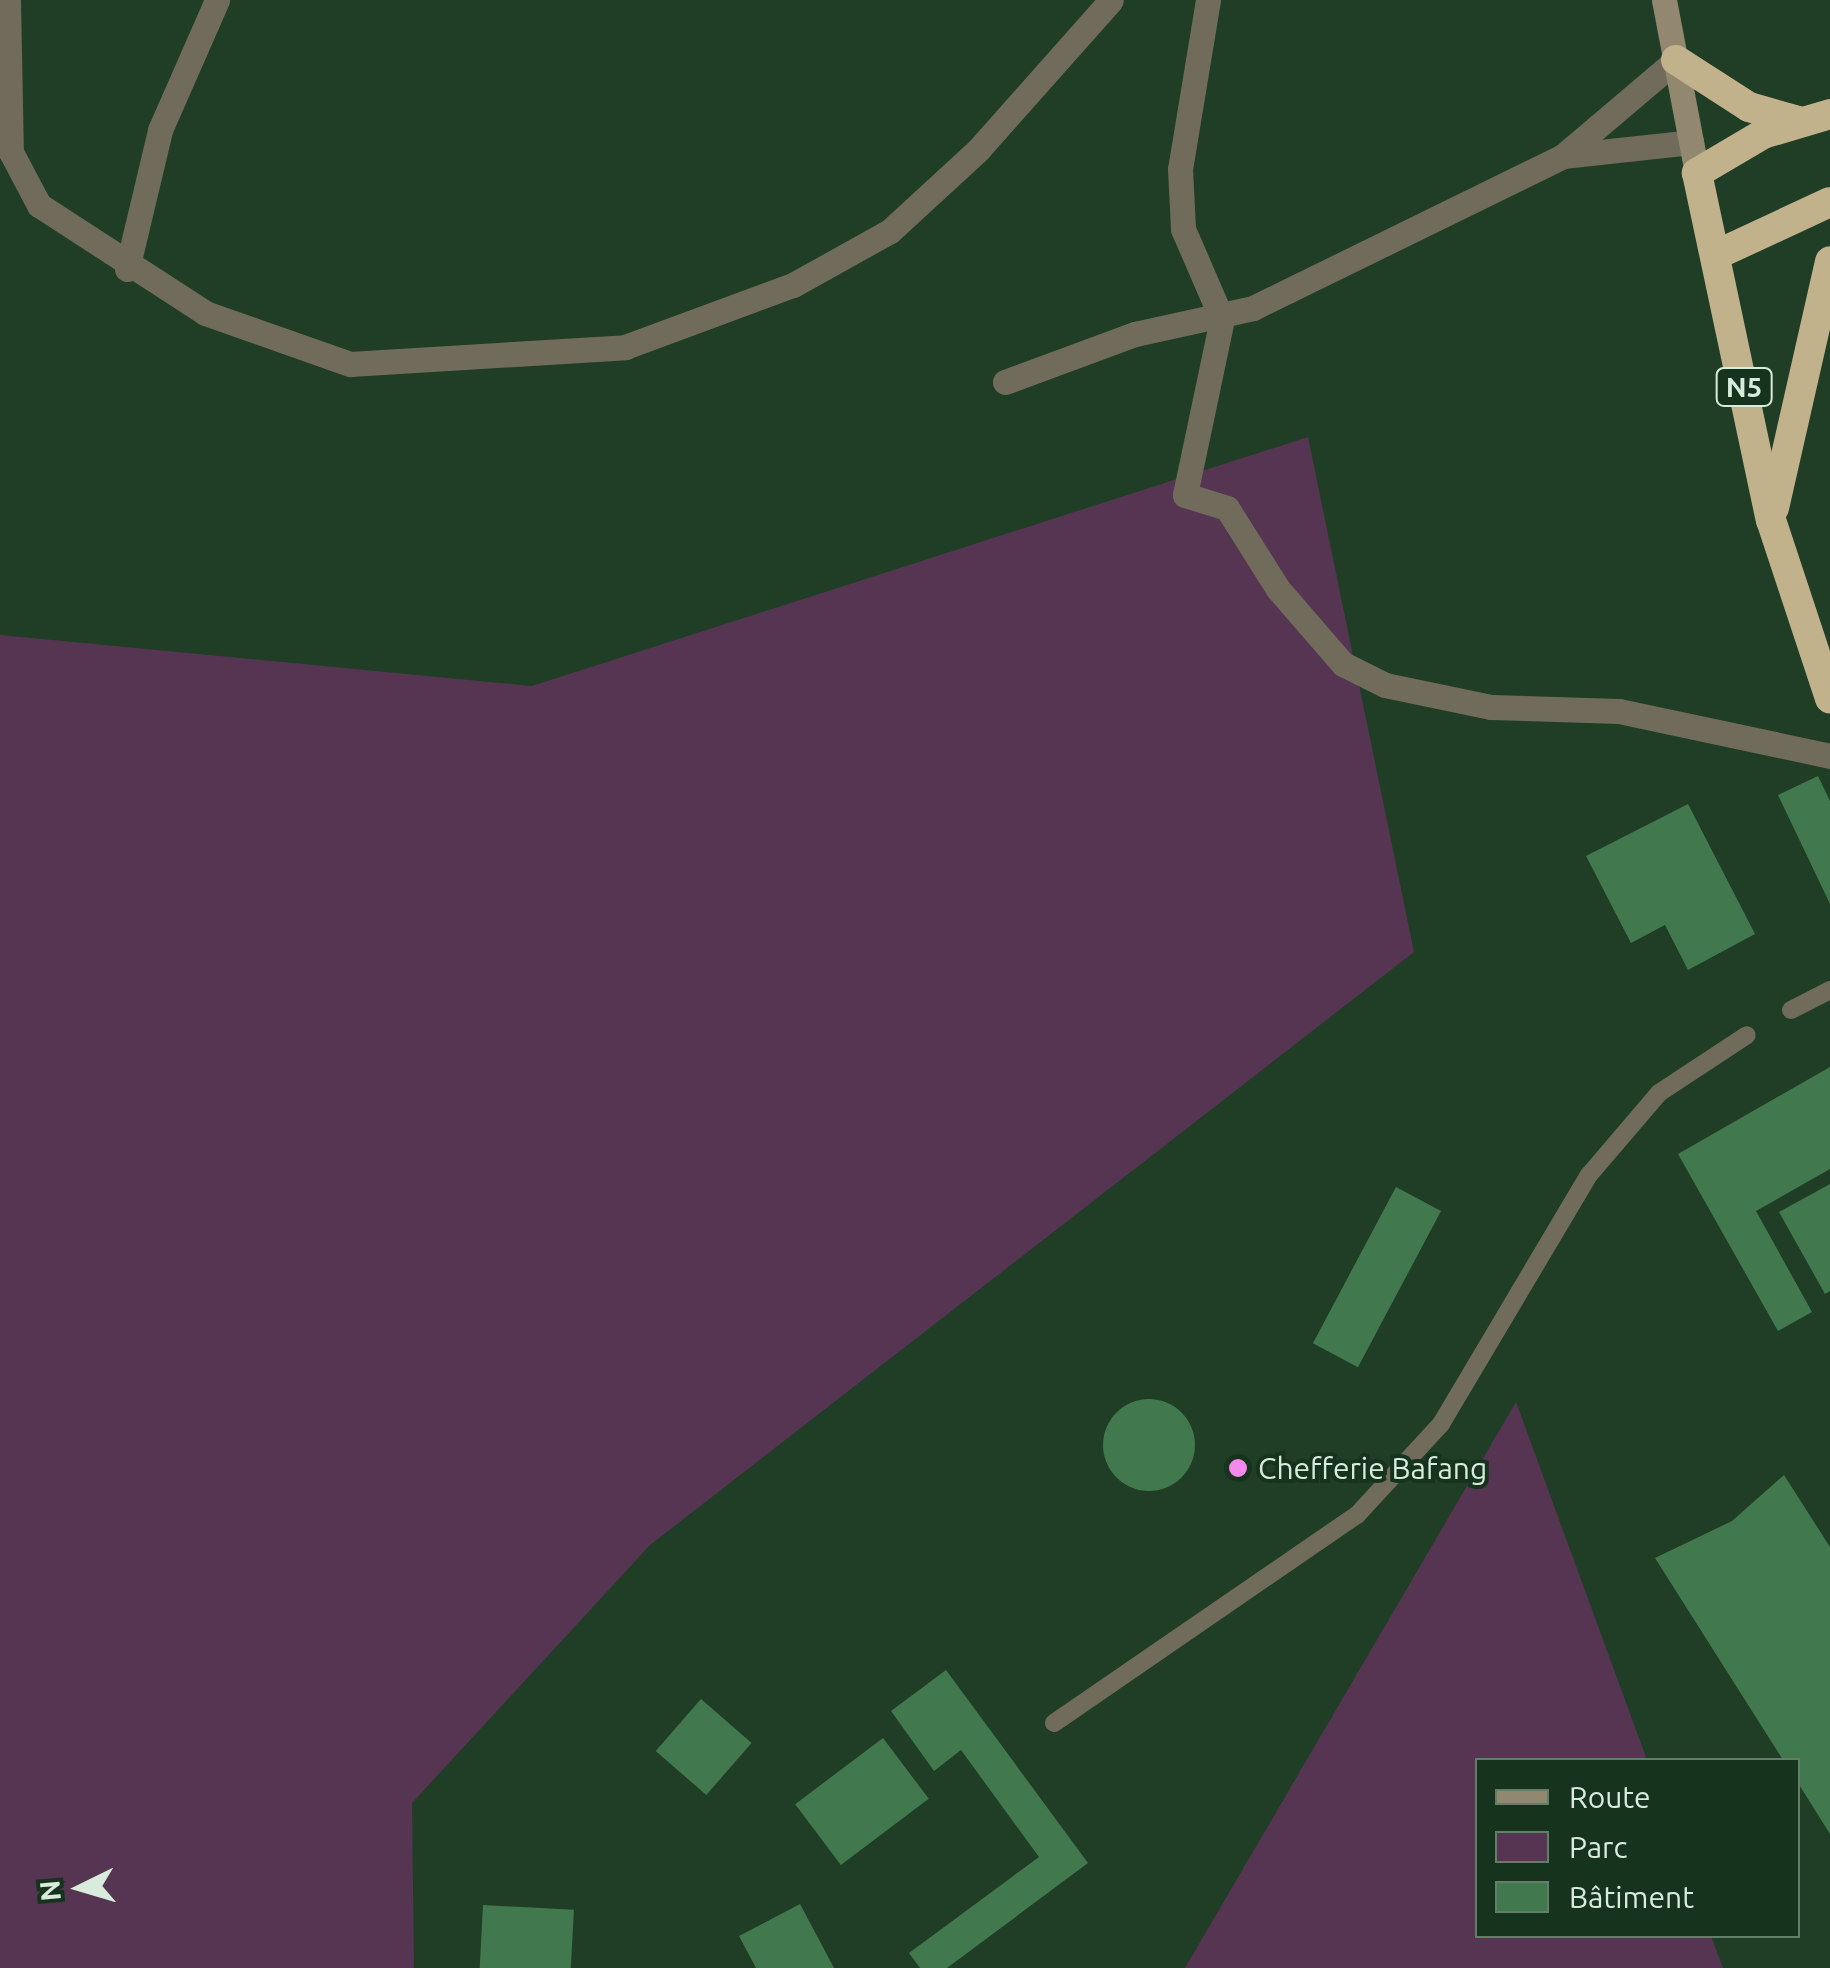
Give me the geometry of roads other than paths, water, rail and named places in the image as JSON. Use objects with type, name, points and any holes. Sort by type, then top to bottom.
[{"type":"highway","points":[[1676,60],[1749,107],[1798,121]]},
{"type":"highway","points":[[1697,173],[1798,121],[1830,114]]},
{"type":"highway","name":"N5","points":[[1697,173],[1718,254],[1771,520],[1830,698]]},
{"type":"highway","points":[[1718,254],[1830,202]]},
{"type":"highway","points":[[1771,520],[1830,262]]},
{"type":"street","points":[[8,0],[12,152],[21,182],[127,269],[205,313],[350,364],[624,347],[793,285],[890,231],[978,150],[1111,0]]},
{"type":"street","points":[[127,269],[160,130],[217,0]]},
{"type":"street","points":[[1208,0],[1180,169],[1184,229],[1222,319],[1183,491],[1237,518],[1278,588],[1343,664],[1429,697],[1619,711],[1830,756]]},
{"type":"street","points":[[1664,0],[1697,173]]},
{"type":"street","points":[[1005,382],[1135,334],[1222,319],[1563,156],[1676,60]]},
{"type":"street","points":[[1563,156],[1691,142]]},
{"type":"lane","points":[[1791,1010],[1830,990]]},
{"type":"lane","points":[[1054,1724],[1358,1515],[1441,1424],[1589,1175],[1659,1093],[1747,1034]]},
{"type":"place","name":"Chefferie Bafang","points":[[1238,1468]]}]
